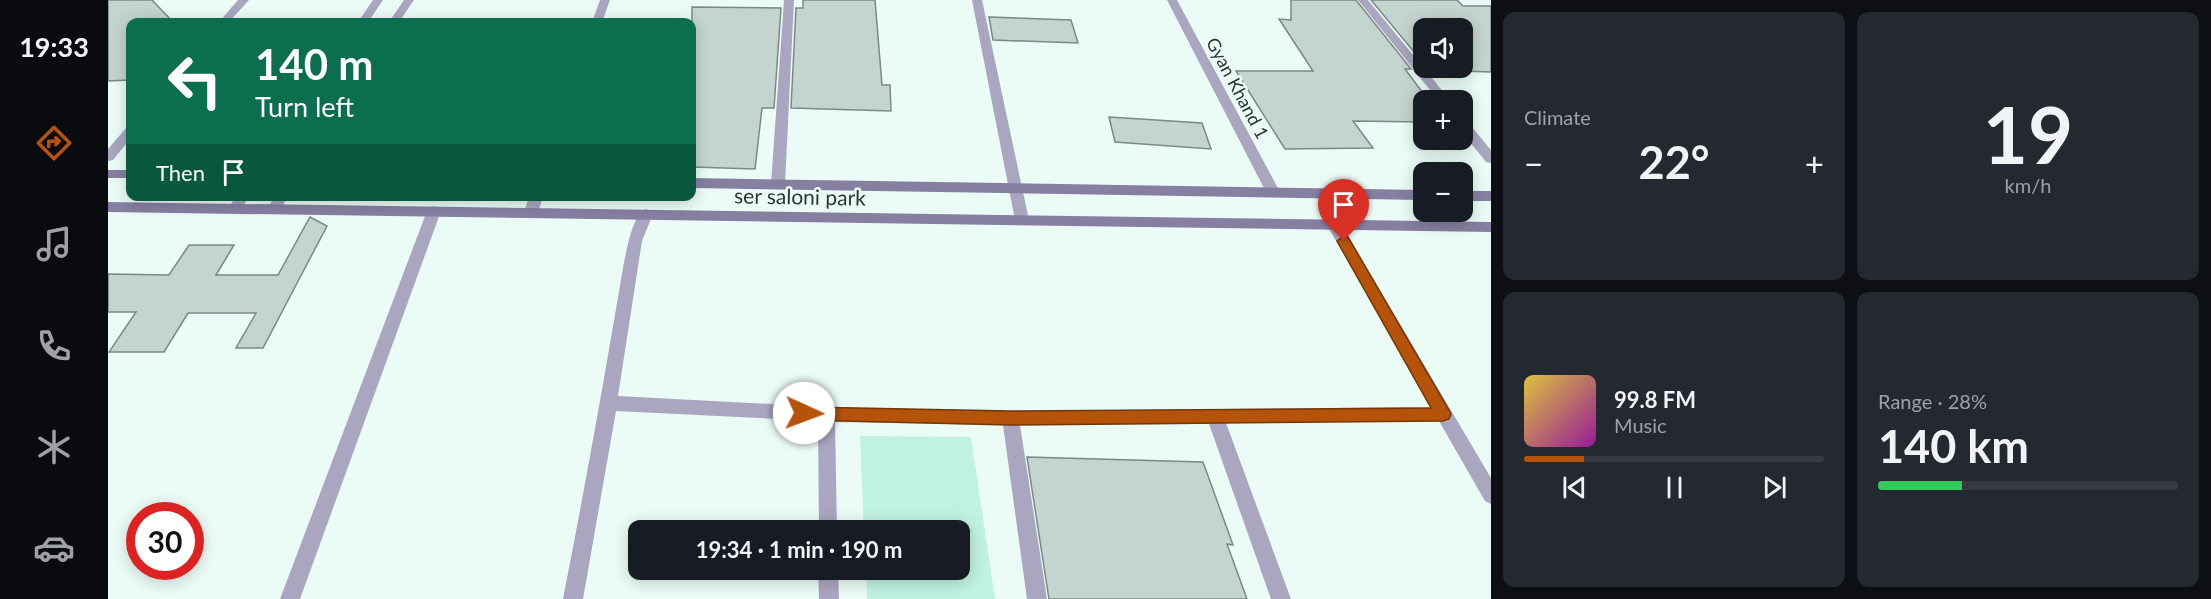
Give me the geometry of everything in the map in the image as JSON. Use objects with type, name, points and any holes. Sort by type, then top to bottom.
[{"type":"street","points":[[228,18],[244,0]]},
{"type":"street","points":[[366,18],[378,0]]},
{"type":"street","points":[[397,18],[409,0]]},
{"type":"street","points":[[598,18],[605,0]]},
{"type":"street","points":[[778,184],[789,0]]},
{"type":"street","points":[[977,0],[1022,220]]},
{"type":"street","name":"Gyan Khand 1","points":[[1172,0],[1274,192]]},
{"type":"street","points":[[1363,0],[1436,90]]},
{"type":"street","points":[[108,157],[126,136]]},
{"type":"street","points":[[1473,137],[1491,159]]},
{"type":"street","points":[[108,174],[126,174]]},
{"type":"street","points":[[696,183],[1413,195]]},
{"type":"street","points":[[1473,196],[1491,196]]},
{"type":"street","points":[[235,209],[240,201]]},
{"type":"street","points":[[274,209],[279,201]]},
{"type":"street","points":[[531,213],[535,201]]},
{"type":"street","name":"ser saloni park","points":[[108,207],[1491,227]]},
{"type":"street","points":[[290,599],[434,211]]},
{"type":"street","points":[[573,599],[609,403],[635,241],[646,214]]},
{"type":"street","points":[[1334,225],[1491,495]]},
{"type":"street","points":[[609,403],[825,414],[1010,418],[1443,414]]},
{"type":"street","points":[[825,414],[828,520]]},
{"type":"street","points":[[1215,416],[1281,599]]},
{"type":"street","points":[[1010,418],[1037,599]]},
{"type":"street","points":[[828,580],[829,599]]},
{"type":"green space","points":[[860,436],[971,437],[995,599],[867,599],[866,580],[970,580],[970,520],[864,520]]},
{"type":"building","points":[[108,0],[152,0],[169,18],[126,18],[126,80],[108,81]]},
{"type":"building","points":[[803,0],[875,0],[882,85],[890,85],[891,111],[791,108],[796,8],[803,8]]},
{"type":"building","points":[[1291,0],[1356,0],[1411,69],[1405,69],[1421,90],[1413,90],[1413,122],[1353,121],[1373,148],[1285,149],[1236,71],[1313,71],[1279,19],[1291,20]]},
{"type":"building","points":[[1371,0],[1457,0],[1463,6],[1491,6],[1491,72],[1473,71],[1473,18],[1413,18],[1413,51]]},
{"type":"building","points":[[692,7],[781,8],[774,108],[762,108],[755,169],[696,167],[696,18],[692,18]]},
{"type":"building","points":[[989,17],[1071,20],[1078,43],[993,40]]},
{"type":"building","points":[[1109,117],[1202,123],[1211,149],[1115,142]]},
{"type":"building","points":[[310,217],[327,226],[263,348],[236,348],[256,313],[188,313],[164,352],[109,352],[136,312],[108,312],[108,274],[169,275],[189,245],[234,245],[216,275],[278,275]]},
{"type":"building","points":[[1027,457],[1203,462],[1233,545],[1227,544],[1247,599],[1049,599]]},
{"type":"route","points":[[804,413],[1010,418],[1443,414],[1344,241]]}]
